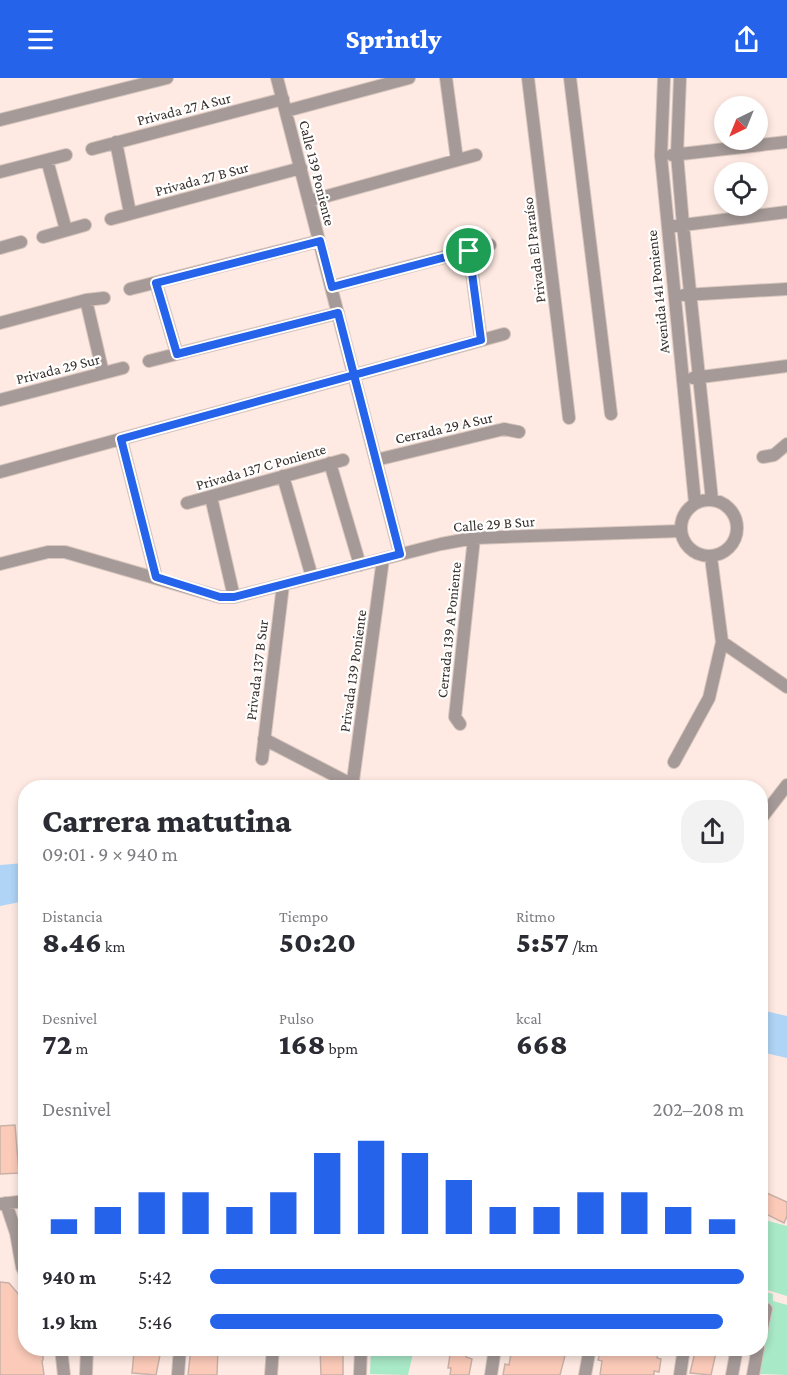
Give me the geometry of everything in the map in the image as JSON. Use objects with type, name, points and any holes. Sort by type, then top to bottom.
[{"type":"street","points":[[0,120],[167,78]]},
{"type":"street","name":"Calle 139 Poniente","points":[[278,78],[400,554]]},
{"type":"street","name":"Privada 27 A Sur","points":[[92,149],[409,78]]},
{"type":"street","points":[[446,78],[458,160]]},
{"type":"street","name":"Privada El Paraíso","points":[[528,78],[569,418]]},
{"type":"street","points":[[570,78],[611,414]]},
{"type":"street","name":"Avenida 141 Poniente","points":[[667,78],[661,156],[666,227],[695,503]]},
{"type":"street","name":"Avenida 141 Poniente","points":[[681,78],[677,154],[682,225],[712,500]]},
{"type":"street","points":[[116,142],[130,213]]},
{"type":"street","points":[[661,156],[787,142]]},
{"type":"street","points":[[0,172],[66,155]]},
{"type":"street","points":[[309,201],[476,155]]},
{"type":"street","points":[[47,160],[66,230]]},
{"type":"street","name":"Privada 27 B Sur","points":[[111,219],[301,168]]},
{"type":"street","points":[[666,227],[787,212]]},
{"type":"street","points":[[43,237],[85,225]]},
{"type":"street","points":[[130,289],[320,241]]},
{"type":"street","points":[[0,248],[21,242]]},
{"type":"street","points":[[332,287],[490,245]]},
{"type":"street","points":[[469,251],[481,340]]},
{"type":"street","points":[[156,283],[177,354]]},
{"type":"street","points":[[673,295],[787,289]]},
{"type":"street","points":[[0,323],[86,300],[104,298]]},
{"type":"street","points":[[86,300],[103,373]]},
{"type":"street","points":[[149,361],[338,313]]},
{"type":"street","points":[[0,472],[504,334]]},
{"type":"street","points":[[682,379],[787,366]]},
{"type":"street","name":"Privada 29 Sur","points":[[0,399],[123,368]]},
{"type":"street","name":"Cerrada 29 A Sur","points":[[376,460],[504,429],[519,432]]},
{"type":"street","points":[[121,439],[156,577]]},
{"type":"street","points":[[763,457],[774,455],[787,444]]},
{"type":"street","name":"Privada 137 C Poniente","points":[[187,503],[336,461],[360,565]]},
{"type":"street","points":[[284,476],[312,577]]},
{"type":"street","points":[[211,497],[234,597]]},
{"type":"street","points":[[712,500],[728,506],[737,520],[738,529],[733,545],[719,555],[711,557],[702,556],[687,547],[681,531],[682,520],[687,510],[695,503],[712,500]]},
{"type":"street","name":"Calle 29 B Sur","points":[[0,564],[48,552],[65,552],[220,597],[234,597],[400,554],[474,538],[681,531]]},
{"type":"street","name":"Cerrada 139 A Poniente","points":[[460,724],[455,717],[474,538]]},
{"type":"street","points":[[674,762],[709,698],[722,642],[711,557]]},
{"type":"street","name":"Privada 139 Poniente","points":[[353,780],[383,559]]},
{"type":"street","name":"Privada 137 B Sur","points":[[262,759],[283,585]]},
{"type":"street","points":[[722,642],[787,687]]},
{"type":"street","points":[[264,739],[341,780]]},
{"type":"street","points":[[768,810],[787,785]]},
{"type":"street","points":[[18,1202],[3,1203],[16,1233],[18,1244]]},
{"type":"street","points":[[62,1356],[64,1375]]},
{"type":"street","points":[[86,1375],[87,1356]]},
{"type":"street","points":[[178,1375],[179,1356]]},
{"type":"street","points":[[271,1375],[272,1356]]},
{"type":"street","points":[[360,1375],[361,1356]]},
{"type":"street","points":[[491,1375],[494,1356]]},
{"type":"street","points":[[585,1375],[589,1356]]},
{"type":"street","points":[[680,1375],[683,1356]]},
{"type":"street","points":[[732,1375],[736,1356]]},
{"type":"street","points":[[753,1375],[757,1356]]},
{"type":"green space","points":[[768,1221],[787,1226],[787,1296],[768,1290]]},
{"type":"green space","points":[[768,1293],[773,1294],[773,1301],[787,1305],[787,1375],[759,1374],[762,1356],[768,1356]]},
{"type":"green space","points":[[371,1356],[412,1356],[408,1375],[370,1374]]},
{"type":"water","points":[[18,864],[18,902],[0,906],[0,865]]},
{"type":"water","points":[[768,1012],[787,1016],[787,1058],[768,1054]]},
{"type":"building","points":[[15,1125],[18,1173],[0,1174],[0,1126]]},
{"type":"building","points":[[768,1194],[787,1202],[787,1216],[784,1223],[768,1215]]},
{"type":"building","points":[[0,1282],[9,1283],[18,1294],[18,1356],[43,1356],[44,1375],[0,1375]]},
{"type":"building","points":[[134,1356],[160,1356],[156,1375],[132,1373]]},
{"type":"building","points":[[190,1356],[218,1356],[217,1375],[188,1375]]},
{"type":"building","points":[[320,1356],[343,1356],[343,1375],[321,1375]]},
{"type":"building","points":[[450,1356],[466,1356],[472,1359],[469,1375],[450,1375],[451,1368],[448,1368]]},
{"type":"building","points":[[511,1356],[565,1356],[560,1375],[503,1375],[505,1364],[509,1365]]},
{"type":"building","points":[[599,1356],[657,1356],[661,1359],[659,1372],[654,1371],[654,1375],[600,1375],[602,1361],[598,1360]]},
{"type":"building","points":[[694,1356],[715,1356],[711,1375],[690,1373]]},
{"type":"route","points":[[469,251],[332,287],[320,241],[156,283],[177,354],[338,313],[354,375],[121,439],[156,577],[220,597],[234,597],[400,554],[354,375],[481,340],[469,251]]}]
